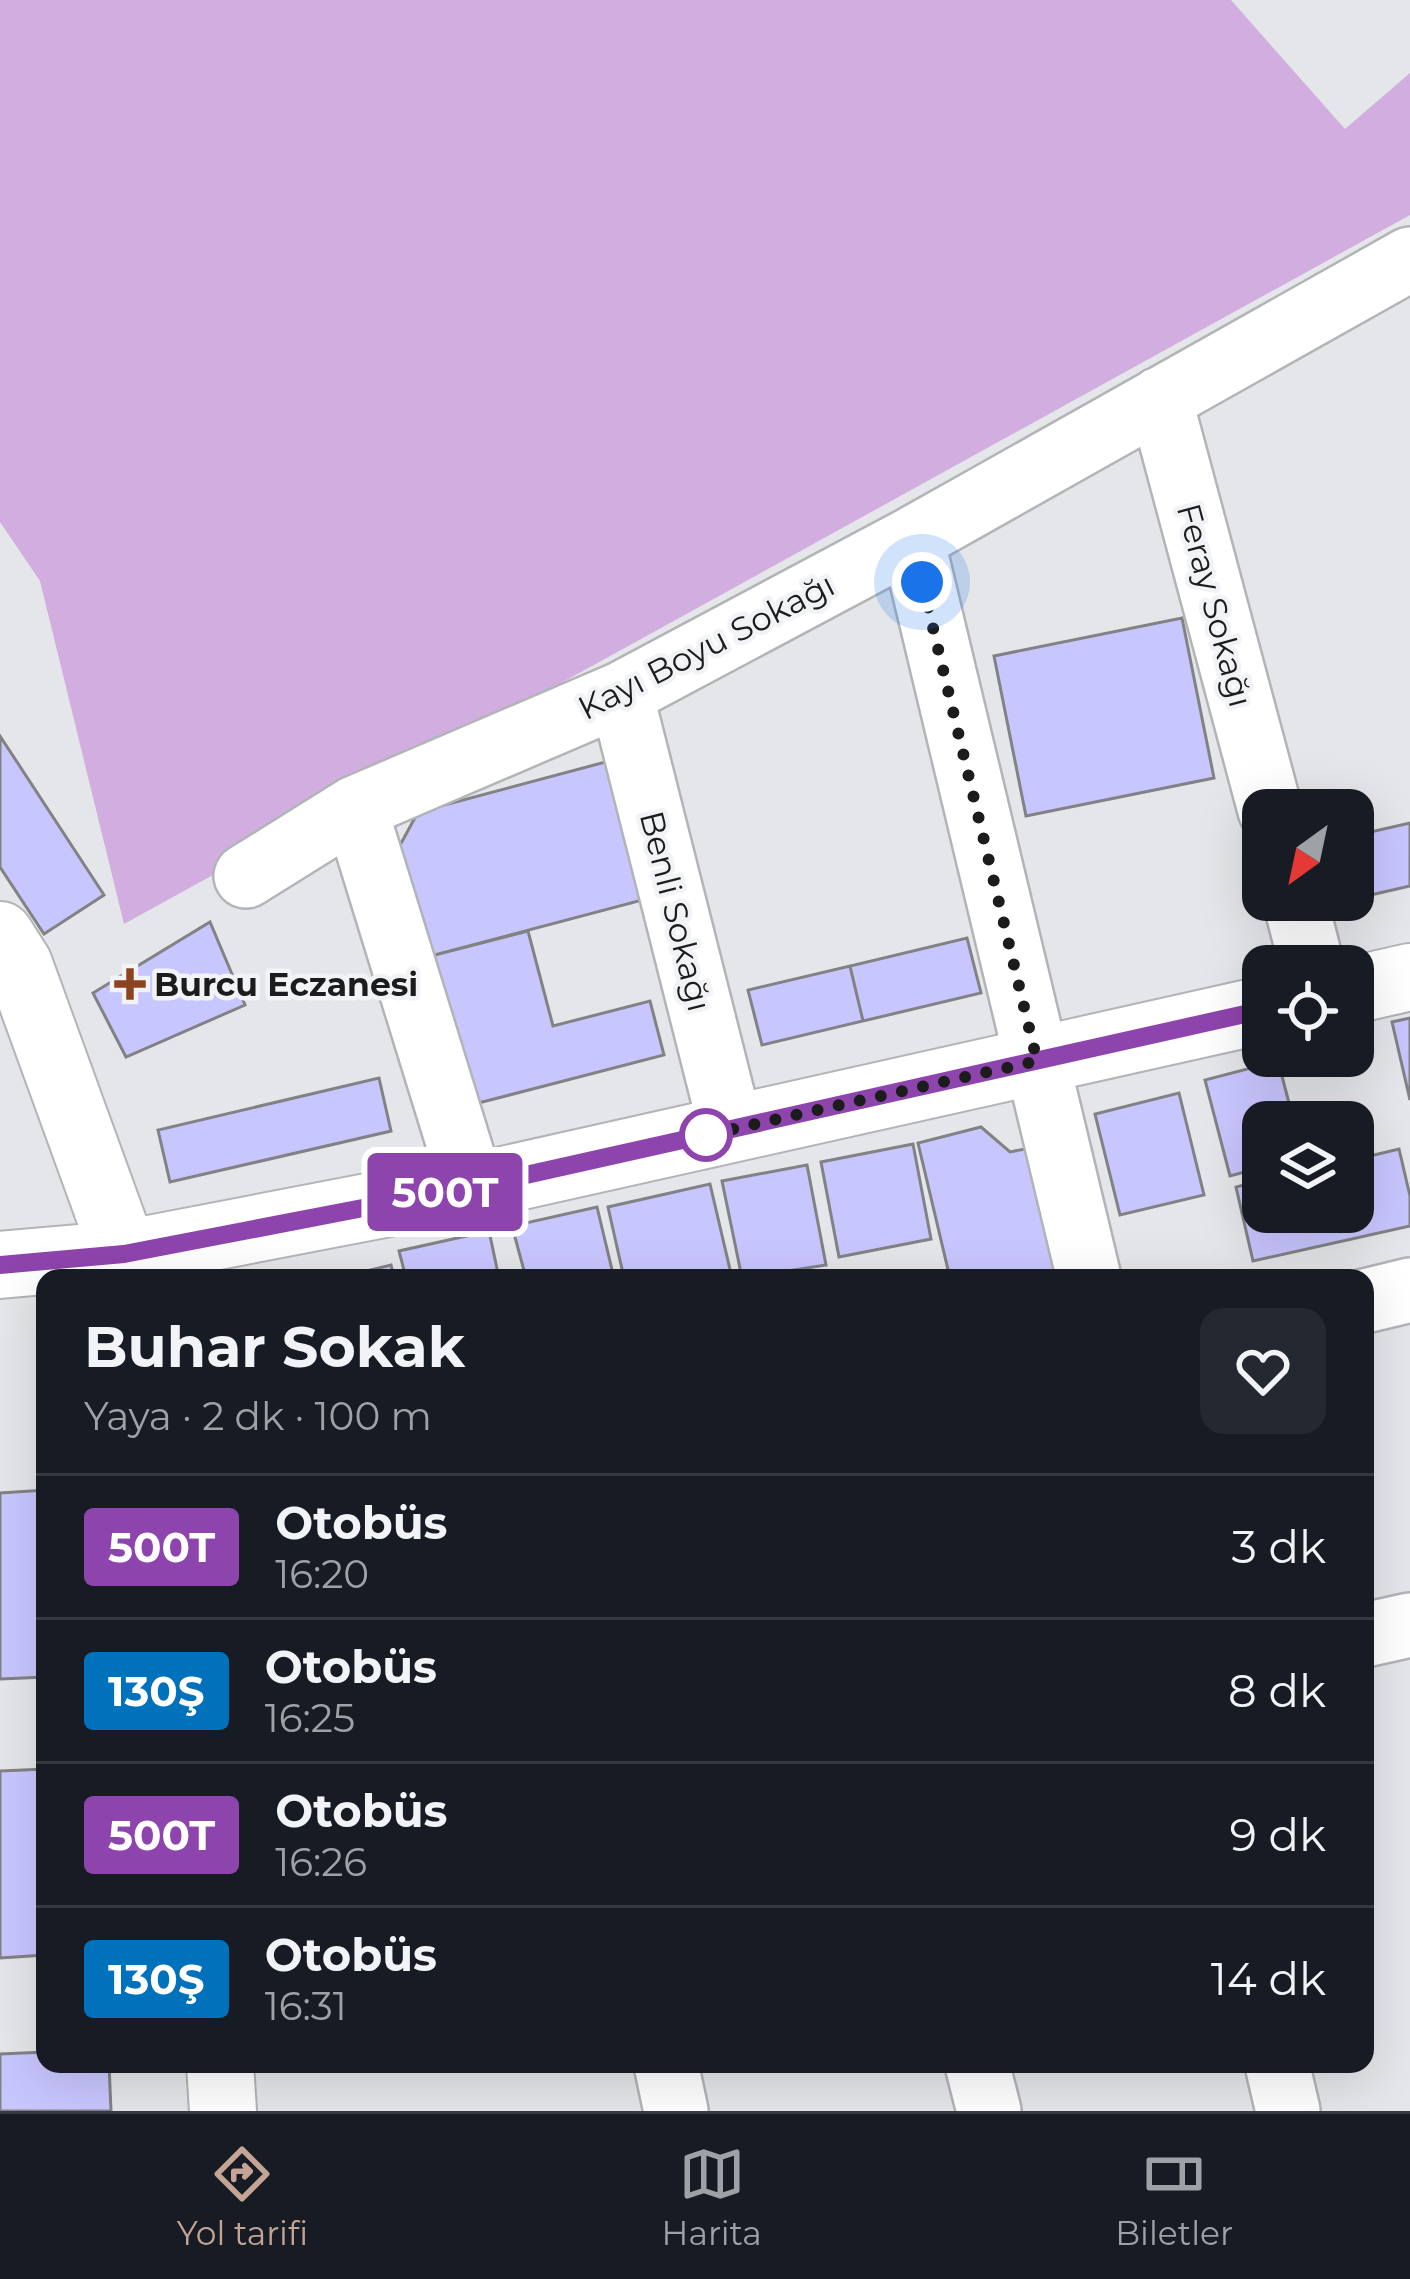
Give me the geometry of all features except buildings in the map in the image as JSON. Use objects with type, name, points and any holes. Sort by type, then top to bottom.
[{"type":"street","name":"Kayı Boyu Sokağı","points":[[246,877],[355,808],[621,694],[912,539],[1410,259]]},
{"type":"street","name":"Feray Sokağı","points":[[1160,399],[1264,789]]},
{"type":"street","points":[[912,539],[1087,1269]]},
{"type":"street","name":"Benli Sokağı","points":[[621,694],[731,1129]]},
{"type":"street","points":[[355,808],[472,1187]]},
{"type":"street","points":[[0,934],[19,965],[126,1266]]},
{"type":"street","points":[[1374,985],[1410,977]]},
{"type":"street","points":[[0,1265],[126,1266],[1242,1015]]},
{"type":"street","points":[[1374,1299],[1410,1290]]},
{"type":"street","points":[[1374,1633],[1410,1625]]},
{"type":"street","points":[[221,2073],[223,2111]]},
{"type":"street","points":[[669,2073],[676,2111]]},
{"type":"street","points":[[979,2073],[989,2111]]},
{"type":"street","points":[[1279,2073],[1288,2111]]},
{"type":"shaded area","points":[[0,0],[1231,0],[1345,129],[1410,73],[1410,215],[124,924],[40,581],[0,522]]},
{"type":"bus line","name":"500T","points":[[0,1265],[124,1254],[472,1187],[1242,1015]]},
{"type":"place","name":"Burcu Eczanesi","points":[[130,984]]},
{"type":"route","points":[[706,1135],[688,1139],[1037,1061],[922,582]]}]
